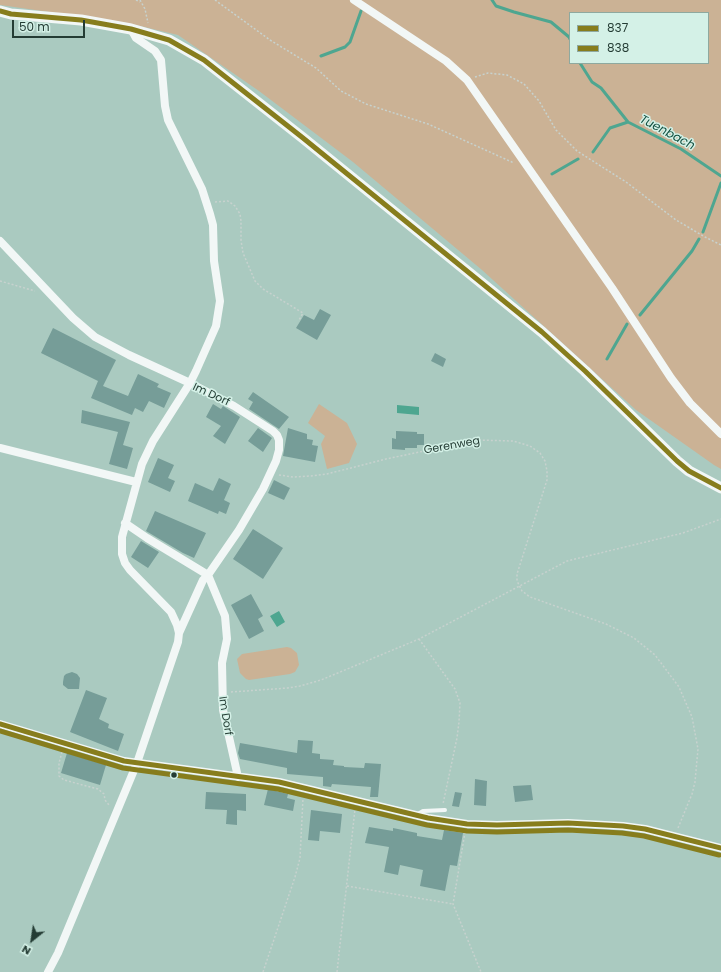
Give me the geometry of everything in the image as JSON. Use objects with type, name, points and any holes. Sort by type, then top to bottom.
[{"type":"street","points":[[354,0],[446,61],[467,80],[612,288],[671,378],[690,403],[721,434]]},
{"type":"street","points":[[0,11],[11,14],[82,20],[131,29],[169,40],[209,63],[542,332],[585,371],[677,462],[689,471],[721,488]]},
{"type":"street","points":[[0,241],[73,318],[95,337],[129,355],[190,383],[216,326],[219,313],[220,301],[214,261],[213,225],[208,205],[197,179],[168,120],[165,106],[161,60],[155,51],[136,38],[131,29]]},
{"type":"street","name":"Im Dorf","points":[[179,633],[175,619],[171,612],[125,563],[121,546],[125,523],[142,464],[153,441],[190,383],[234,406],[277,435],[279,440],[279,450],[272,473],[239,530],[208,575],[224,616],[227,639],[222,663],[223,710],[238,777]]},
{"type":"street","points":[[0,448],[136,482]]},
{"type":"street","points":[[48,972],[58,953],[137,763],[178,642],[179,633],[203,580],[208,575],[125,523]]},
{"type":"street","points":[[0,724],[65,744],[137,763],[279,782],[416,816],[467,824],[599,824],[623,826],[645,829],[721,848]]},
{"type":"lane","points":[[416,816],[423,811],[444,810]]},
{"type":"path","points":[[136,0],[140,1],[145,9],[148,23],[147,33]]},
{"type":"path","points":[[215,0],[270,40],[316,68],[341,91],[366,104],[428,124],[530,171]]},
{"type":"path","points":[[467,80],[488,73],[507,75],[524,84],[539,101],[556,130],[577,151],[626,182],[676,220],[721,245]]},
{"type":"path","points":[[208,205],[216,202],[228,201],[235,206],[240,214],[243,253],[256,281],[263,289],[303,314],[299,320]]},
{"type":"path","points":[[0,281],[50,294]]},
{"type":"path","name":"Gerenweg","points":[[272,473],[293,477],[316,475],[476,440],[513,441],[530,446],[544,458],[547,471],[547,480],[517,574],[519,586]]},
{"type":"path","points":[[222,692],[288,688],[307,685],[419,639],[566,561],[683,533],[721,518]]},
{"type":"path","points":[[519,586],[522,591],[530,597],[606,624],[634,638],[655,655],[679,687],[692,717],[698,749],[695,782],[692,794],[675,836]]},
{"type":"path","points":[[419,639],[455,689],[460,703],[457,738],[444,810]]},
{"type":"path","points":[[65,744],[59,763],[59,776],[64,780],[98,790],[104,794],[105,800],[109,805],[118,809]]},
{"type":"path","points":[[263,972],[300,858],[304,788]]},
{"type":"path","points":[[337,972],[356,801]]},
{"type":"path","points":[[467,824],[453,904],[481,972]]},
{"type":"path","points":[[347,886],[453,904]]},
{"type":"shaded area","points":[[0,0],[721,0],[721,469],[636,410],[482,270],[353,162],[259,91],[178,35],[127,23],[0,5]]},
{"type":"shaded area","points":[[319,404],[347,423],[357,444],[349,463],[327,469],[321,444],[325,436],[308,423]]},
{"type":"shaded area","points":[[397,405],[419,407],[419,415],[397,413]]},
{"type":"shaded area","points":[[279,611],[285,622],[277,627],[270,616]]},
{"type":"shaded area","points":[[287,647],[291,648],[297,653],[299,665],[295,672],[249,680],[240,673],[237,659],[242,654]]},
{"type":"building","points":[[320,309],[331,315],[317,340],[296,328],[304,315],[314,320]]},
{"type":"building","points":[[53,328],[116,360],[103,386],[128,396],[138,374],[159,384],[157,387],[171,393],[164,408],[149,401],[143,412],[135,408],[132,415],[91,398],[98,381],[41,353]]},
{"type":"building","points":[[435,353],[446,359],[443,367],[431,361]]},
{"type":"building","points":[[253,392],[289,417],[279,429],[249,409],[253,402],[248,399]]},
{"type":"building","points":[[213,404],[221,409],[223,406],[240,417],[225,444],[213,436],[221,426],[206,417]]},
{"type":"building","points":[[82,410],[130,422],[123,445],[133,448],[127,469],[109,464],[118,432],[81,423]]},
{"type":"building","points":[[258,428],[272,438],[263,452],[248,441]]},
{"type":"building","points":[[288,428],[307,434],[307,439],[313,440],[312,445],[318,446],[315,462],[283,456]]},
{"type":"building","points":[[396,431],[417,432],[417,434],[424,434],[424,445],[417,445],[417,448],[405,448],[405,450],[392,449],[392,438],[396,439]]},
{"type":"building","points":[[158,458],[174,465],[168,478],[175,481],[170,492],[148,482]]},
{"type":"building","points":[[219,478],[231,484],[224,500],[230,503],[226,514],[219,511],[218,514],[188,501],[195,483],[213,491]]},
{"type":"building","points":[[274,480],[290,488],[284,500],[268,493]]},
{"type":"building","points":[[155,511],[206,533],[194,558],[146,531]]},
{"type":"building","points":[[253,529],[283,548],[263,579],[233,559]]},
{"type":"building","points":[[141,541],[159,552],[148,568],[131,557]]},
{"type":"building","points":[[251,594],[263,616],[258,619],[264,631],[249,639],[231,605]]},
{"type":"building","points":[[72,672],[77,674],[80,678],[79,689],[68,689],[63,685],[64,676]]},
{"type":"building","points":[[86,690],[107,698],[99,719],[109,724],[108,728],[124,734],[118,751],[70,732]]},
{"type":"building","points":[[298,740],[313,741],[312,753],[320,754],[320,759],[334,760],[333,765],[364,768],[365,763],[381,764],[378,797],[370,797],[371,787],[332,784],[331,787],[323,786],[323,777],[287,774],[287,768],[240,759],[238,753],[240,743],[297,753]]},
{"type":"building","points":[[67,753],[106,765],[100,785],[61,773]]},
{"type":"building","points":[[475,779],[487,781],[486,806],[474,805]]},
{"type":"building","points":[[531,785],[533,800],[515,802],[513,786]]},
{"type":"building","points":[[268,789],[288,794],[287,798],[295,800],[293,811],[264,805]]},
{"type":"building","points":[[206,792],[246,794],[246,811],[237,810],[237,825],[226,824],[227,810],[205,809]]},
{"type":"building","points":[[455,792],[462,793],[459,807],[452,806]]},
{"type":"building","points":[[311,810],[342,814],[340,833],[320,831],[319,841],[308,840]]},
{"type":"building","points":[[369,827],[393,831],[393,828],[417,833],[417,836],[442,840],[444,830],[463,833],[457,866],[450,865],[445,891],[420,886],[423,870],[400,865],[398,875],[384,872],[389,847],[365,843]]},
{"type":"waterway","name":"Tuenbach","points":[[492,0],[496,6],[551,22],[569,37]]},
{"type":"waterway","points":[[321,56],[345,47],[350,42],[361,11]]},
{"type":"waterway","name":"Tuenbach","points":[[581,64],[592,82],[601,88],[628,122],[681,149],[721,176]]},
{"type":"waterway","points":[[593,152],[610,128],[628,122]]},
{"type":"waterway","points":[[552,174],[578,159]]},
{"type":"waterway","points":[[703,232],[721,183]]},
{"type":"waterway","points":[[640,315],[692,251],[699,239]]},
{"type":"waterway","points":[[607,359],[627,324]]},
{"type":"transit line","name":"837","points":[[0,11],[11,14],[81,20],[131,29],[169,40],[204,60],[303,138],[542,332],[585,371],[689,471],[721,488]]},
{"type":"transit line","name":"837","points":[[0,724],[124,761],[279,782],[428,818],[467,824],[497,825],[568,823],[623,826],[645,829],[721,848]]},
{"type":"transit line","name":"838","points":[[0,731],[123,768],[278,789],[427,825],[467,831],[497,832],[568,830],[622,833],[644,836],[719,855]]}]
